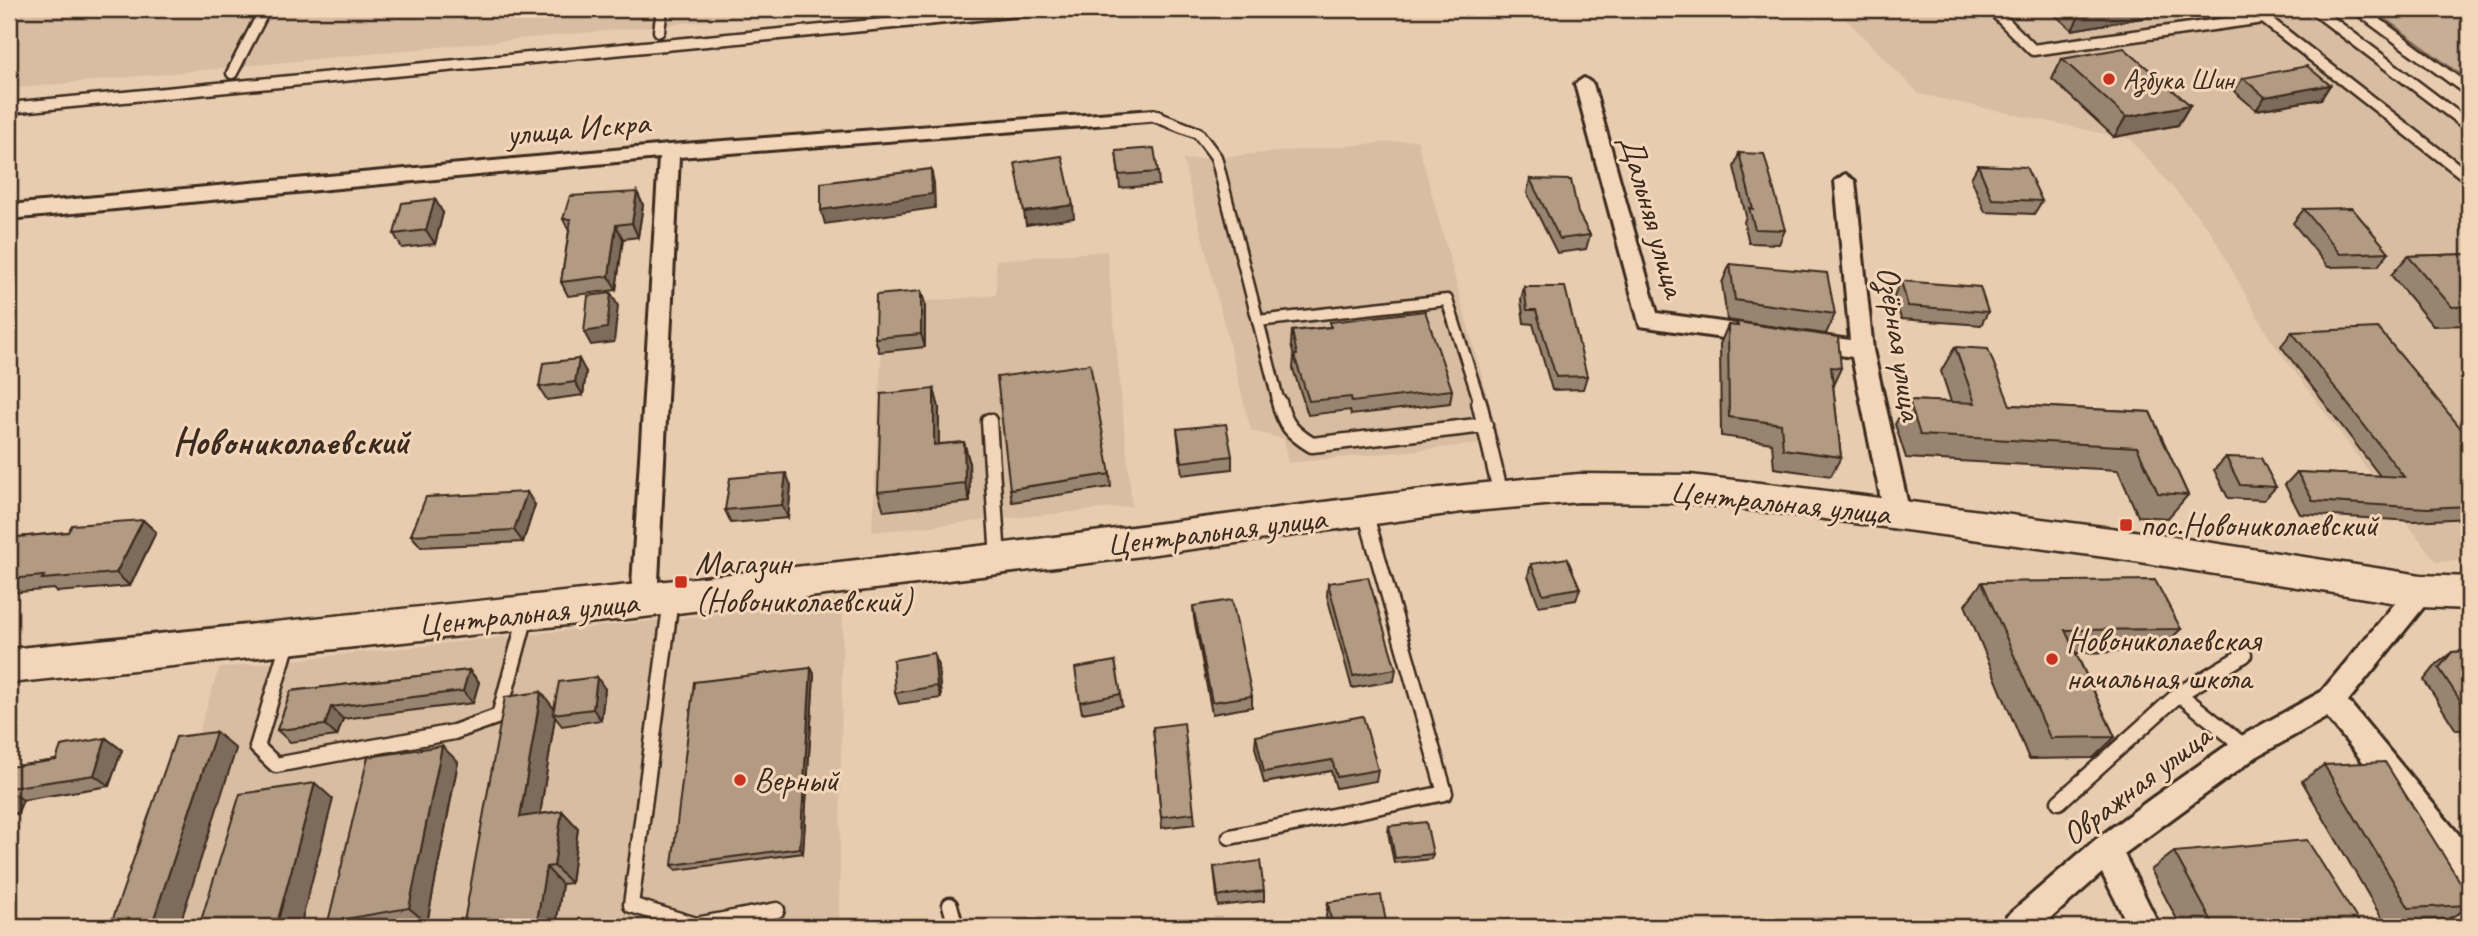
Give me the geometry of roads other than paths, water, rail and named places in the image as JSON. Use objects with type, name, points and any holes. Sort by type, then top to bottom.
[{"type":"main road","name":"Центральная улица","points":[[9,666],[658,599],[1501,495],[1579,488],[1690,489],[2134,546],[2421,591],[2469,593]]},
{"type":"street","name":"Дальняя улица","points":[[1584,85],[1648,320],[1862,350]]},
{"type":"street","name":"улица Искра","points":[[9,212],[669,151],[1154,116]]},
{"type":"street","points":[[658,599],[669,151]]},
{"type":"street","name":"Озёрная улица","points":[[1845,181],[1862,350],[1897,514]]},
{"type":"street","name":"Овражная улица","points":[[2018,927],[2106,850],[2246,748],[2331,701],[2421,591]]},
{"type":"street","points":[[2331,701],[2469,870]]},
{"type":"street","points":[[2106,850],[2145,927]]},
{"type":"lane","points":[[232,73],[265,9]]},
{"type":"lane","points":[[659,31],[662,9]]},
{"type":"lane","points":[[9,108],[683,41],[1040,9]]},
{"type":"lane","points":[[1992,9],[2033,50],[2263,18]]},
{"type":"lane","points":[[2252,9],[2469,178]]},
{"type":"lane","points":[[2314,9],[2469,126]]},
{"type":"lane","points":[[2358,9],[2469,91]]},
{"type":"lane","points":[[1154,116],[1206,136],[1216,157],[1284,423],[1295,435],[1312,445],[1485,425]]},
{"type":"lane","points":[[1258,321],[1447,300],[1466,345],[1501,495]]},
{"type":"lane","points":[[989,421],[998,559]]},
{"type":"lane","points":[[1230,836],[1445,793],[1365,512]]},
{"type":"lane","points":[[658,599],[631,905],[696,925],[777,910]]},
{"type":"lane","points":[[289,637],[257,747],[275,765],[454,732],[499,716],[527,613]]},
{"type":"lane","points":[[2060,802],[2179,694],[2244,655]]},
{"type":"lane","points":[[2179,694],[2246,748]]},
{"type":"lane","points":[[950,905],[956,927]]},
{"type":"place","name":"Азбука Шин","points":[[2109,79]]},
{"type":"place","name":"пос.Новониколаевский","points":[[2126,525]]},
{"type":"place","name":"Магазин (Новониколаевский)","points":[[681,582]]},
{"type":"place","name":"Новониколаевская начальная школа","points":[[2052,659]]},
{"type":"place","name":"Верный","points":[[740,780]]},
{"type":"district","name":"Новониколаевский","points":[[291,441]]}]
